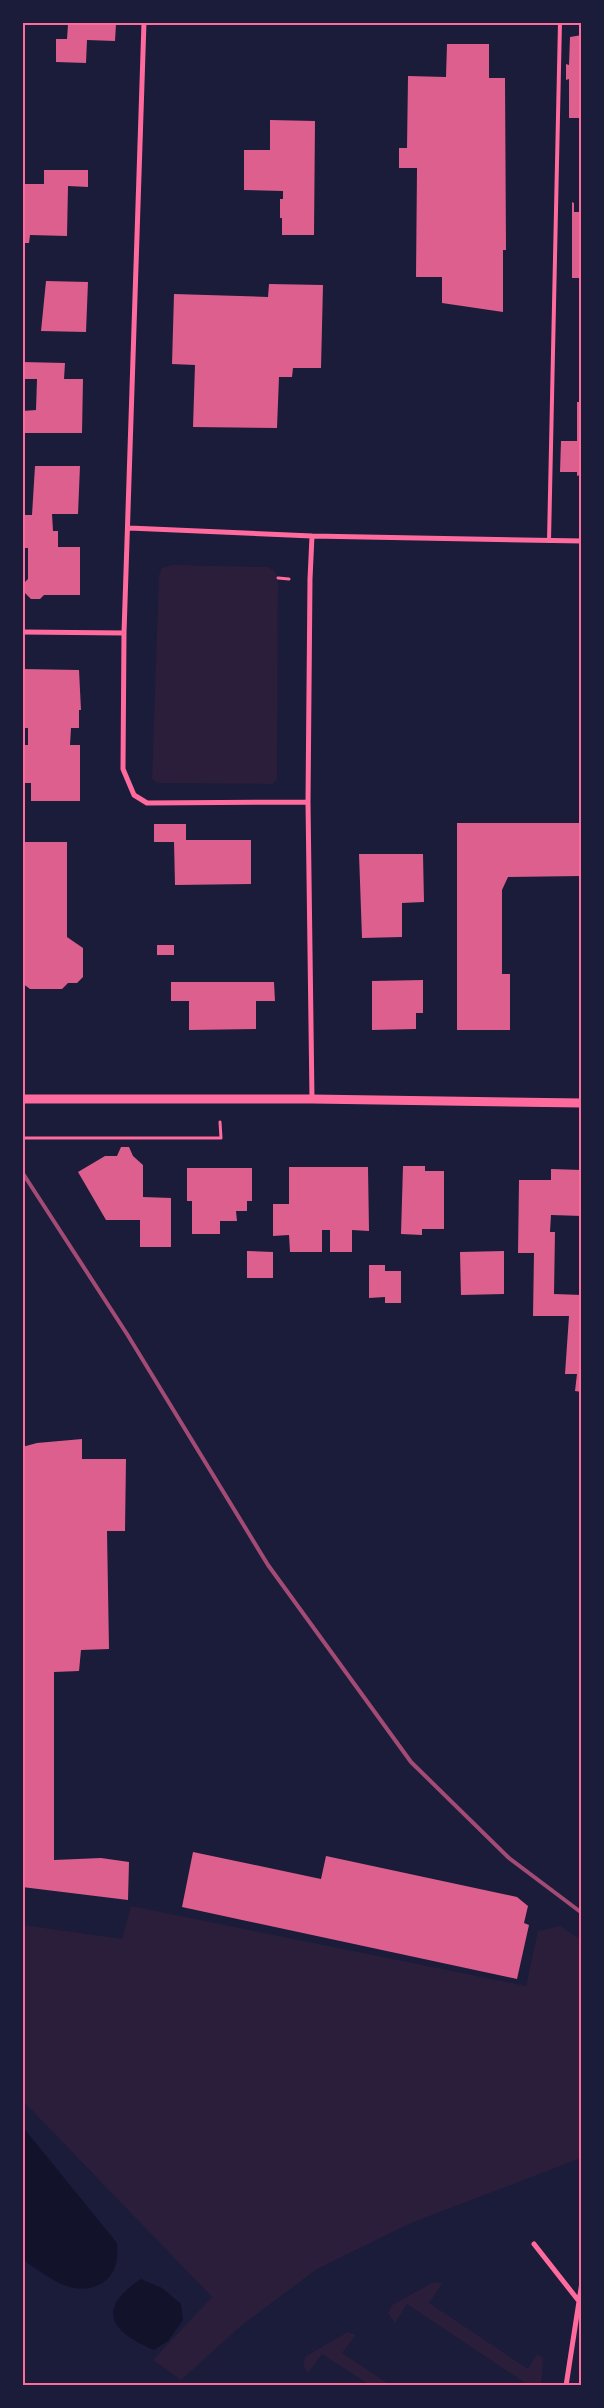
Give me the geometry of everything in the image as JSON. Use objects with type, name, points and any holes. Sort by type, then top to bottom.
[{"type":"street","points":[[144,22],[129,528],[124,633],[123,769],[134,795],[147,803],[308,802]]},
{"type":"street","points":[[129,528],[312,536],[582,541]]},
{"type":"street","points":[[312,536],[308,802],[312,1099]]},
{"type":"street","points":[[22,632],[124,633]]},
{"type":"street","points":[[22,1098],[312,1099],[582,1103]]},
{"type":"street","points":[[534,2244],[578,2300]]},
{"type":"street","points":[[566,2386],[582,2282]]},
{"type":"lane","points":[[549,541],[560,22]]},
{"type":"path","points":[[22,1138],[221,1138],[220,1099]]},
{"type":"shaded area","points":[[172,565],[267,567],[274,570],[278,578],[277,779],[272,784],[157,783],[152,779],[159,575],[162,568]]},
{"type":"shaded area","points":[[131,1906],[526,1986],[538,1931],[560,1926],[581,1940],[581,2158],[411,2223],[317,2269],[242,2325],[181,2380],[153,2360],[212,2297],[23,2101],[23,1925],[122,1939]]},
{"type":"shaded area","points":[[22,2126],[117,2243],[114,2271],[102,2283],[92,2288],[81,2289],[61,2284],[23,2260]]},
{"type":"shaded area","points":[[141,2279],[162,2288],[181,2304],[183,2320],[168,2341],[154,2350],[128,2336],[119,2328],[114,2319],[113,2310],[117,2301],[126,2290]]},
{"type":"shaded area","points":[[437,2282],[442,2284],[429,2303],[528,2369],[537,2354],[543,2358],[541,2385],[528,2385],[407,2304],[395,2323],[388,2313],[392,2305]]},
{"type":"shaded area","points":[[348,2332],[356,2335],[342,2353],[390,2385],[370,2385],[322,2354],[308,2373],[306,2371],[304,2360],[306,2356]]},
{"type":"building","points":[[68,24],[116,24],[115,41],[87,40],[86,63],[56,62],[56,39],[67,39]]},
{"type":"building","points":[[582,35],[582,118],[569,118],[569,79],[566,80],[566,64],[569,65],[570,37]]},
{"type":"building","points":[[447,44],[489,44],[489,78],[505,78],[506,250],[503,250],[503,312],[442,303],[442,277],[416,277],[417,168],[399,168],[399,148],[407,148],[408,76],[446,77]]},
{"type":"building","points":[[270,120],[315,121],[314,235],[282,235],[280,199],[283,199],[283,191],[244,190],[244,150],[270,150]]},
{"type":"building","points":[[44,170],[88,170],[88,187],[68,186],[67,236],[30,235],[29,243],[22,243],[22,184],[44,184]]},
{"type":"building","points":[[572,202],[574,203],[574,212],[582,212],[582,278],[572,278]]},
{"type":"building","points":[[46,281],[88,282],[86,332],[41,331]]},
{"type":"building","points":[[269,284],[323,285],[321,368],[293,368],[292,377],[279,377],[277,428],[193,427],[195,365],[172,364],[174,294],[268,297]]},
{"type":"building","points":[[22,362],[65,363],[64,379],[83,379],[82,433],[22,433],[22,411],[36,410],[37,379],[22,379]]},
{"type":"building","points":[[577,402],[582,402],[582,468],[580,468],[580,475],[577,476],[577,472],[560,472],[561,441],[577,441]]},
{"type":"building","points":[[35,466],[80,466],[78,514],[52,514],[53,531],[58,531],[58,547],[80,547],[80,595],[44,595],[40,599],[31,599],[24,592],[24,583],[28,579],[28,548],[22,548],[22,515],[32,515]]},
{"type":"building","points":[[22,669],[79,670],[81,710],[79,710],[79,728],[71,728],[70,745],[80,745],[80,801],[31,801],[31,783],[22,783],[22,745],[28,745],[28,728],[22,728]]},
{"type":"building","points":[[457,823],[582,823],[582,876],[508,877],[502,890],[502,974],[510,974],[510,1030],[457,1030]]},
{"type":"building","points":[[154,824],[186,824],[186,840],[251,840],[251,884],[175,885],[174,842],[154,842]]},
{"type":"building","points":[[22,842],[67,842],[67,937],[83,948],[83,977],[77,983],[68,983],[62,989],[30,989],[22,983]]},
{"type":"building","points":[[359,854],[423,854],[424,902],[402,903],[402,937],[362,938]]},
{"type":"building","points":[[157,945],[174,945],[174,955],[157,955]]},
{"type":"building","points":[[423,980],[423,1013],[416,1013],[416,1029],[372,1030],[372,981]]},
{"type":"building","points":[[171,982],[274,982],[275,1001],[256,1001],[256,1029],[189,1030],[189,1001],[171,1001]]},
{"type":"building","points":[[121,1147],[129,1147],[133,1156],[143,1165],[143,1197],[171,1198],[171,1247],[140,1247],[140,1220],[106,1220],[78,1172],[105,1156],[117,1156]]},
{"type":"building","points":[[403,1166],[425,1166],[425,1171],[444,1171],[444,1229],[422,1229],[422,1235],[401,1234]]},
{"type":"building","points":[[289,1167],[368,1167],[369,1231],[352,1230],[352,1252],[330,1252],[330,1230],[322,1230],[322,1252],[290,1252],[289,1235],[273,1236],[273,1204],[289,1204]]},
{"type":"building","points":[[187,1168],[252,1168],[252,1201],[247,1201],[247,1211],[236,1211],[237,1221],[220,1221],[220,1234],[192,1234],[192,1201],[187,1201]]},
{"type":"building","points":[[551,1169],[582,1170],[582,1216],[551,1215],[550,1232],[555,1232],[554,1294],[582,1295],[582,1392],[575,1391],[577,1374],[565,1374],[569,1316],[533,1316],[534,1253],[518,1253],[519,1180],[551,1180]]},
{"type":"building","points":[[247,1251],[273,1252],[273,1278],[247,1278]]},
{"type":"building","points":[[504,1251],[504,1294],[461,1295],[460,1252]]},
{"type":"building","points":[[369,1265],[385,1265],[385,1271],[401,1271],[401,1303],[385,1303],[385,1297],[369,1298]]},
{"type":"building","points":[[82,1439],[82,1459],[126,1459],[125,1531],[107,1531],[109,1649],[81,1650],[79,1671],[54,1672],[54,1860],[101,1858],[129,1862],[128,1900],[22,1887],[22,1447],[37,1443]]},
{"type":"building","points":[[193,1852],[321,1879],[326,1856],[517,1897],[528,1906],[524,1923],[529,1925],[517,1979],[182,1907]]},
{"type":"railway","points":[[22,1172],[127,1334],[268,1565],[411,1762],[509,1858],[582,1913]]}]
